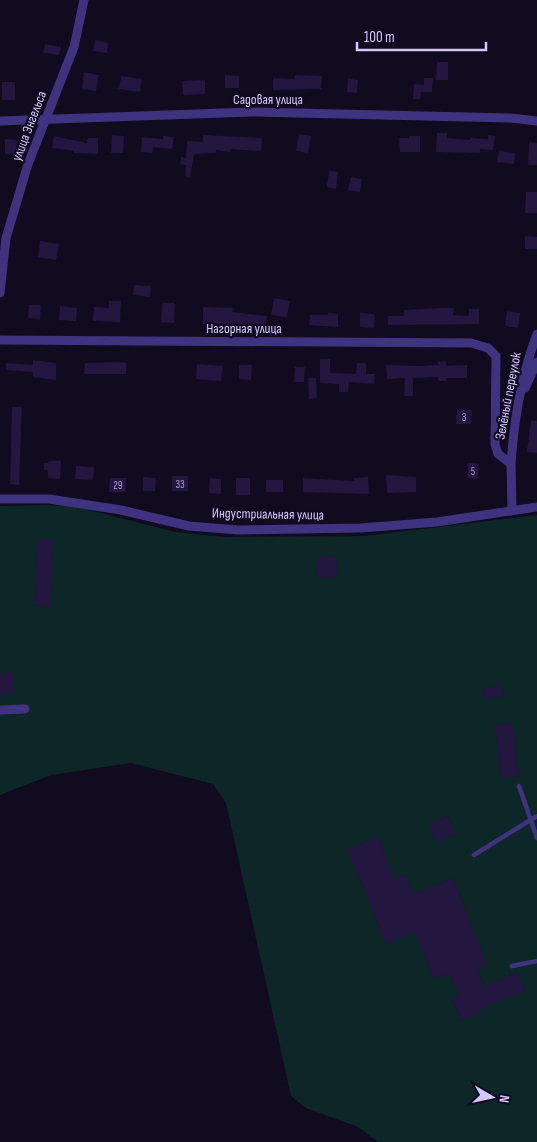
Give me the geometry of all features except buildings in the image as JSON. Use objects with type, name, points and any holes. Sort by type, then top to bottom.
[{"type":"street","name":"улица Энгельса","points":[[0,294],[6,238],[28,164],[74,47],[84,0]]},
{"type":"street","name":"Садовая улица","points":[[0,121],[250,112],[502,117],[537,121]]},
{"type":"street","name":"Зелёный переулок","points":[[512,509],[512,464],[518,404],[527,361],[537,334]]},
{"type":"street","name":"Нагорная улица","points":[[0,340],[471,343],[488,348]]},
{"type":"street","name":"Зелёный переулок","points":[[488,348],[496,356],[498,367],[495,444],[498,454],[512,464]]},
{"type":"street","points":[[518,404],[537,362]]},
{"type":"street","name":"Индустриальная улица","points":[[0,499],[49,499],[121,510],[189,526],[238,530],[361,528],[437,522],[512,509],[537,507]]},
{"type":"street","points":[[0,710],[24,709]]},
{"type":"lane","points":[[519,786],[537,838]]},
{"type":"lane","points":[[474,855],[537,816]]},
{"type":"lane","points":[[512,966],[537,961]]},
{"type":"green space","points":[[46,505],[78,507],[175,532],[225,537],[364,536],[537,515],[537,1142],[378,1142],[358,1127],[306,1108],[291,1096],[226,803],[213,784],[131,763],[51,775],[0,795],[0,506]]}]
